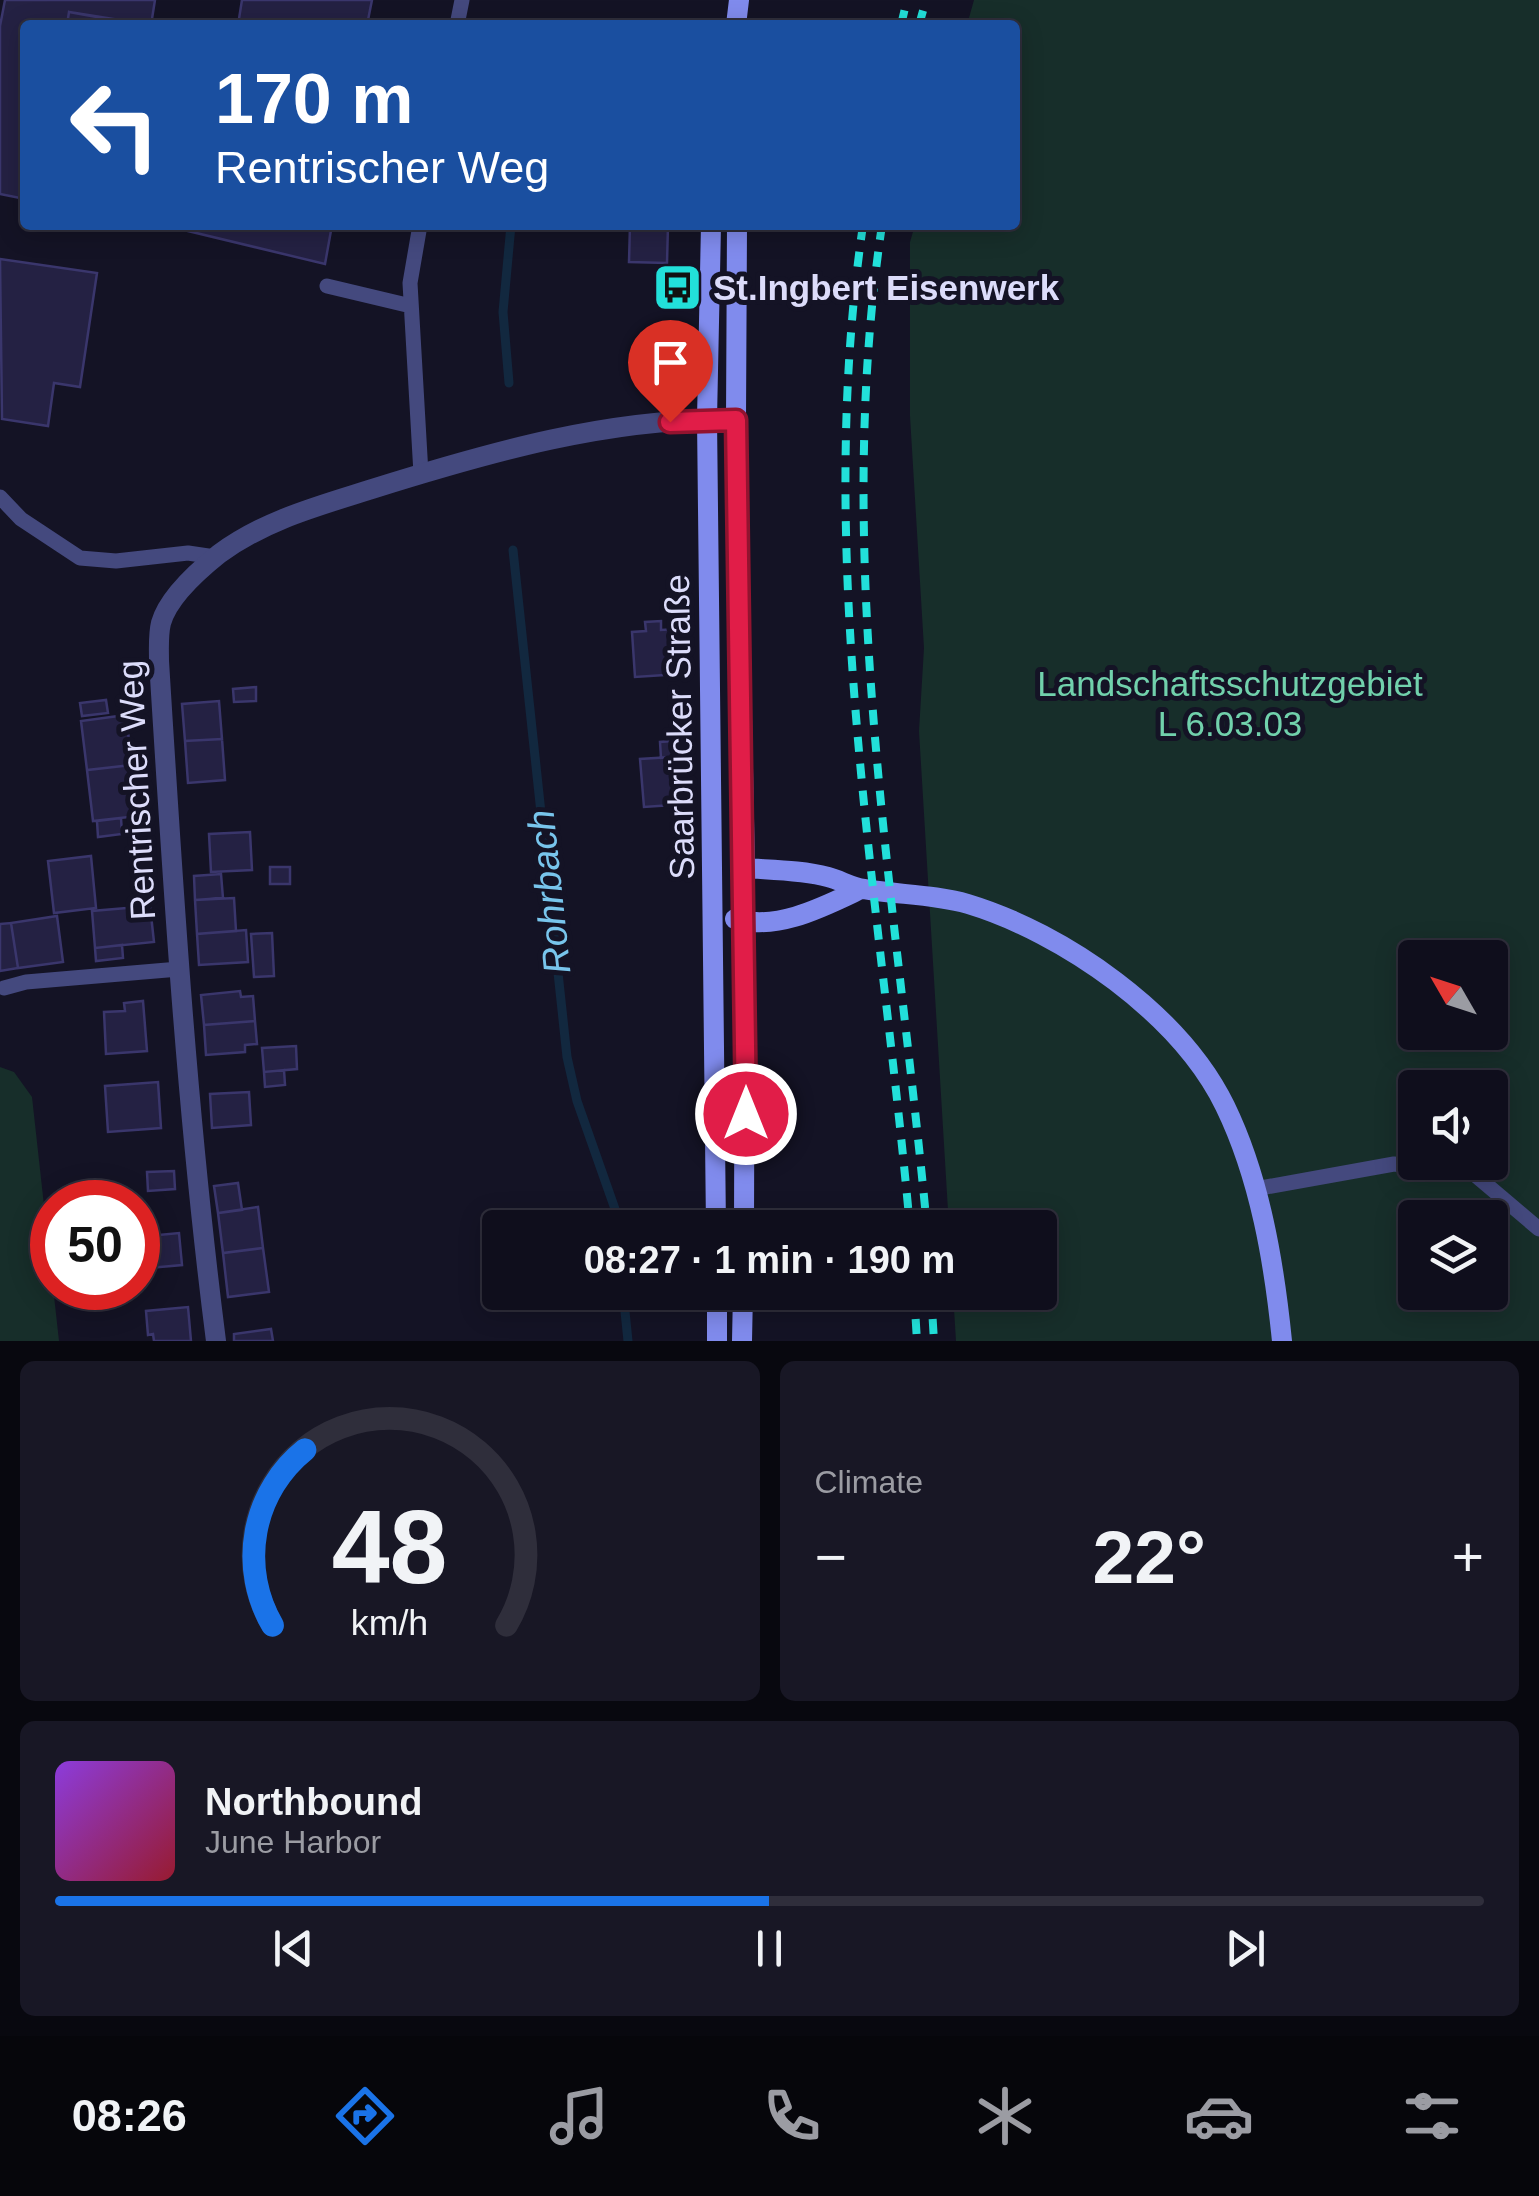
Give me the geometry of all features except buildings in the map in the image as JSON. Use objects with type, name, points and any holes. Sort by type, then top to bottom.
[{"type":"main road","name":"Saarbrücker Straße","points":[[711,230],[707,419],[716,1210]]},
{"type":"main road","name":"Saarbrücker Straße","points":[[737,230],[736,420],[745,868],[744,1210]]},
{"type":"main road","points":[[862,889],[797,917],[745,922],[726,916],[714,902],[726,880],[745,868],[826,876],[862,889],[920,893],[983,910],[1064,946],[1108,974],[1192,1057],[1224,1103],[1254,1188],[1276,1288],[1282,1341]]},
{"type":"main road","points":[[716,1310],[717,1341]]},
{"type":"main road","points":[[742,1341],[743,1310]]},
{"type":"street","name":"Rentrischer Weg","points":[[216,1341],[198,1196],[179,969],[159,661],[162,622],[191,580],[215,557],[276,522],[421,474],[561,439],[634,425],[736,420]]},
{"type":"lane","points":[[419,230],[410,283],[421,474]]},
{"type":"lane","points":[[326,286],[411,306]]},
{"type":"lane","points":[[0,497],[20,519],[80,558],[116,560],[188,553],[215,557]]},
{"type":"lane","points":[[4,988],[26,982],[179,969]]},
{"type":"lane","points":[[1254,1188],[1394,1164],[1474,1174],[1539,1229]]},
{"type":"green space","name":"Landschaftsschutzgebiet L 6.03.03","points":[[974,0],[1539,0],[1539,1341],[956,1341],[954,1310],[1057,1310],[1057,1210],[948,1210],[919,731],[924,648],[910,416],[910,242],[914,230],[1020,230],[1020,20],[968,20]]},
{"type":"green space","points":[[0,1067],[14,1072],[32,1097],[41,1180],[30,1180],[30,1310],[56,1310],[59,1341],[0,1341]]},
{"type":"waterway","name":"Rohrbach","points":[[509,383],[503,312],[511,230]]},
{"type":"waterway","name":"Rohrbach","points":[[513,550],[567,1057],[577,1101],[615,1210]]},
{"type":"waterway","name":"Rohrbach","points":[[625,1310],[628,1341]]},
{"type":"railway","points":[[902,20],[907,0]]},
{"type":"railway","points":[[920,20],[926,0]]},
{"type":"railway","points":[[862,230],[850,351],[845,476],[848,602],[869,852],[908,1210]]},
{"type":"railway","points":[[881,230],[868,351],[864,476],[866,602],[886,852],[925,1210]]},
{"type":"railway","points":[[915,1310],[917,1341]]},
{"type":"railway","points":[[932,1310],[934,1341]]},
{"type":"place","name":"St.Ingbert Eisenwerk","points":[[678,287]]},
{"type":"route","points":[[670,422],[736,420],[746,1114]]}]
